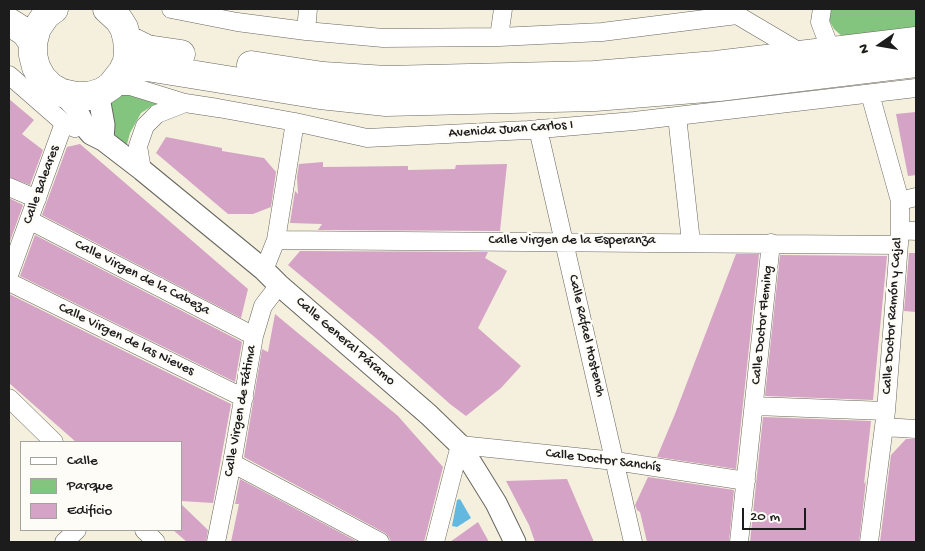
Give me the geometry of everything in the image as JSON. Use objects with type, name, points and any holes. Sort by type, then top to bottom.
[{"type":"main road","points":[[54,9],[46,15],[37,28],[33,43],[36,67],[42,78],[51,87],[62,93],[76,96],[89,96],[112,83],[132,68],[147,67],[320,96],[386,102],[596,97],[719,87],[916,63]]},
{"type":"main road","points":[[110,10],[124,28],[128,50],[126,62],[112,83]]},
{"type":"main road","points":[[9,22],[24,32],[33,43]]},
{"type":"main road","points":[[127,38],[147,49],[207,59],[322,76],[386,80],[594,75],[716,65],[916,41]]},
{"type":"street","points":[[171,9],[196,11],[237,22],[383,38],[499,37],[602,32],[737,15],[804,54]]},
{"type":"street","points":[[306,31],[308,9]]},
{"type":"street","points":[[499,37],[503,9]]},
{"type":"street","points":[[822,9],[820,22],[832,51]]},
{"type":"street","points":[[9,75],[64,123]]},
{"type":"street","points":[[97,137],[104,125],[100,103],[112,83]]},
{"type":"street","name":"Avenida Juan Carlos I","points":[[112,83],[130,86],[185,104],[295,122],[367,138],[538,130],[916,88]]},
{"type":"street","name":"Calle General Páramo","points":[[62,93],[76,108],[85,127],[142,170],[264,270],[429,415],[460,446],[496,503],[515,542]]},
{"type":"street","name":"Calle Doctor Ramón y Cajal","points":[[870,94],[908,199],[870,542]]},
{"type":"street","points":[[142,170],[138,146],[145,126],[157,114],[185,104]]},
{"type":"street","points":[[677,116],[691,242]]},
{"type":"street","points":[[264,270],[276,240],[295,122]]},
{"type":"street","name":"Calle General Páramo","points":[[64,123],[97,137]]},
{"type":"street","name":"Calle Baleares","points":[[9,276],[64,123]]},
{"type":"street","name":"Calle Rafael Hostench","points":[[538,130],[633,542]]},
{"type":"street","points":[[9,186],[37,199]]},
{"type":"street","name":"Calle Virgen de la Cabeza","points":[[29,220],[254,336]]},
{"type":"street","name":"Calle Virgen de la Esperanza","points":[[276,240],[771,243],[905,235]]},
{"type":"street","name":"Calle Doctor Fleming","points":[[739,542],[771,243]]},
{"type":"street","name":"Calle Virgen de las Nieves","points":[[9,282],[244,398]]},
{"type":"street","name":"Calle Virgen de Fátima","points":[[216,542],[254,336],[263,306],[279,285]]},
{"type":"street","points":[[9,398],[53,441]]},
{"type":"street","points":[[755,406],[885,419],[916,429]]},
{"type":"street","points":[[435,542],[460,446]]},
{"type":"street","name":"Calle Doctor Sanchís","points":[[460,446],[615,461],[746,481]]},
{"type":"street","points":[[232,463],[380,542]]},
{"type":"street","points":[[64,542],[75,531]]},
{"type":"street","points":[[145,531],[156,542]]},
{"type":"green space","points":[[829,9],[916,9],[916,31],[843,37],[834,29],[829,20]]},
{"type":"green space","points":[[119,94],[126,94],[159,104],[141,113],[130,133],[126,148],[112,131],[110,103]]},
{"type":"water","points":[[460,499],[471,518],[457,527],[452,526],[457,500]]},
{"type":"building","points":[[9,99],[34,120],[22,134],[43,150],[30,185],[9,177]]},
{"type":"building","points":[[916,112],[916,175],[908,176],[896,114]]},
{"type":"building","points":[[166,137],[222,148],[222,151],[264,158],[276,172],[271,207],[253,214],[228,214],[156,153]]},
{"type":"building","points":[[80,144],[248,289],[241,318],[42,215],[67,147]]},
{"type":"building","points":[[323,162],[323,167],[408,166],[408,170],[455,169],[456,165],[507,164],[500,231],[318,230],[322,224],[290,223],[295,191],[298,194],[297,177],[299,164]]},
{"type":"building","points":[[9,198],[23,205],[9,244]]},
{"type":"building","points":[[35,235],[242,342],[235,382],[20,276]]},
{"type":"building","points":[[300,251],[488,252],[485,258],[507,271],[478,328],[521,366],[501,388],[466,416],[288,265]]},
{"type":"building","points":[[909,253],[916,253],[916,312],[904,311]]},
{"type":"building","points":[[736,254],[759,254],[736,469],[657,457],[675,414]]},
{"type":"building","points":[[780,255],[887,256],[873,400],[765,396]]},
{"type":"building","points":[[9,294],[231,404],[213,503],[182,501],[182,441],[75,441],[9,383]]},
{"type":"building","points":[[275,314],[398,416],[443,467],[424,542],[391,542],[385,533],[244,457],[262,349],[268,352]]},
{"type":"building","points":[[763,417],[871,421],[859,542],[750,542]]},
{"type":"building","points":[[906,439],[916,439],[916,542],[880,542],[891,455]]},
{"type":"building","points":[[648,477],[734,490],[729,542],[647,542],[640,512],[635,505]]},
{"type":"building","points":[[240,479],[358,542],[231,542],[239,504],[235,504]]},
{"type":"building","points":[[567,479],[594,542],[535,542],[529,525],[506,481]]},
{"type":"building","points":[[182,505],[208,530],[206,542],[187,542],[174,531],[182,531]]},
{"type":"building","points":[[478,522],[489,542],[450,542]]}]
